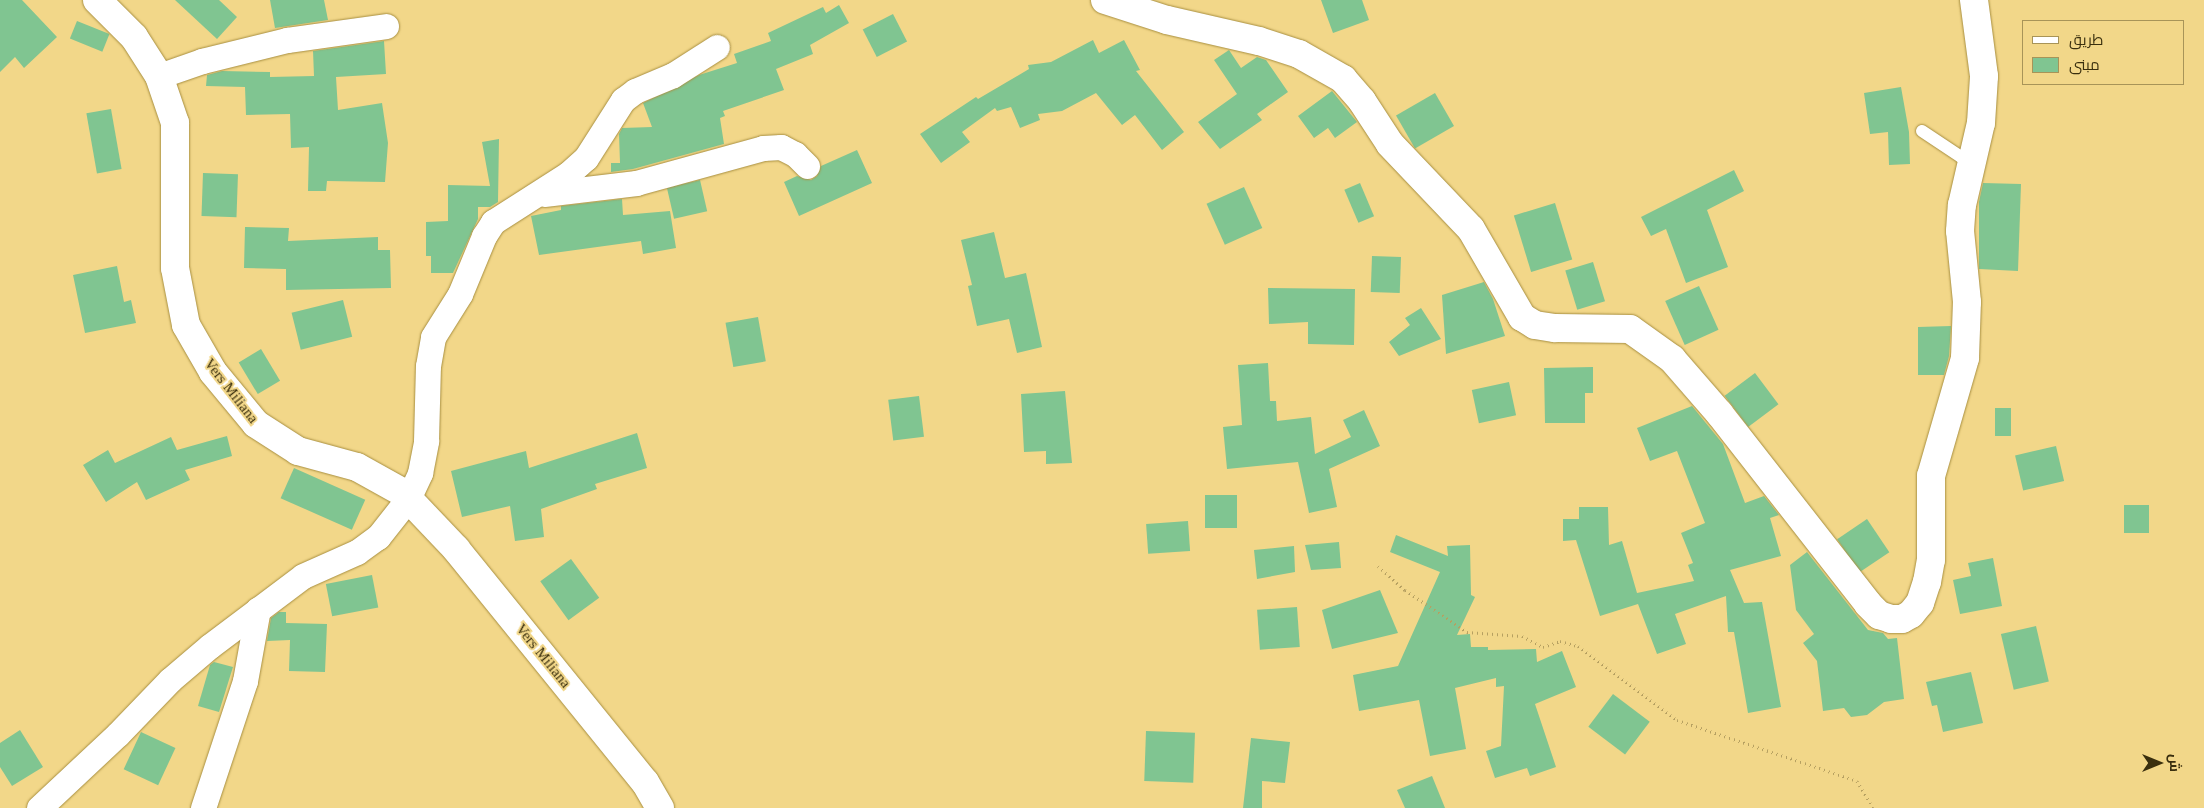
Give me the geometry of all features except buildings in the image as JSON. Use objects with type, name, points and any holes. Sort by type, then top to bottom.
[{"type":"main road","name":"Vers Miliana","points":[[97,0],[134,37],[159,76],[175,124],[175,268],[186,325],[213,372],[256,424],[298,451],[357,467],[408,499],[468,564],[645,782],[660,808]]},
{"type":"main road","points":[[1105,0],[1167,20],[1259,41],[1299,54],[1344,79],[1362,101],[1390,144],[1472,229],[1492,260],[1510,302],[1522,316],[1535,325],[1555,328],[1630,329],[1672,359],[1719,413],[1868,604],[1879,615],[1891,618],[1902,618],[1911,614],[1920,604],[1927,582],[1931,560],[1931,476],[1965,358],[1967,302],[1960,231],[1962,205],[1981,123],[1984,76],[1974,0]]},
{"type":"street","points":[[159,76],[202,61],[287,40],[386,26]]},
{"type":"street","points":[[40,808],[118,734],[170,680],[258,609],[303,576],[357,552],[378,538],[408,499],[420,472],[426,441],[428,366],[433,337],[460,294],[484,236],[493,222],[568,174],[586,158],[624,100],[635,91],[673,75],[717,47]]},
{"type":"street","points":[[536,195],[636,183],[763,148],[781,147],[795,154],[807,166]]},
{"type":"street","points":[[203,808],[245,681],[258,609]]},
{"type":"lane","points":[[1922,131],[1960,157],[1973,158]]},
{"type":"path","points":[[1378,566],[1405,590],[1467,632],[1522,636],[1543,647],[1560,640],[1578,646],[1677,720],[1857,781],[1873,808]]}]
